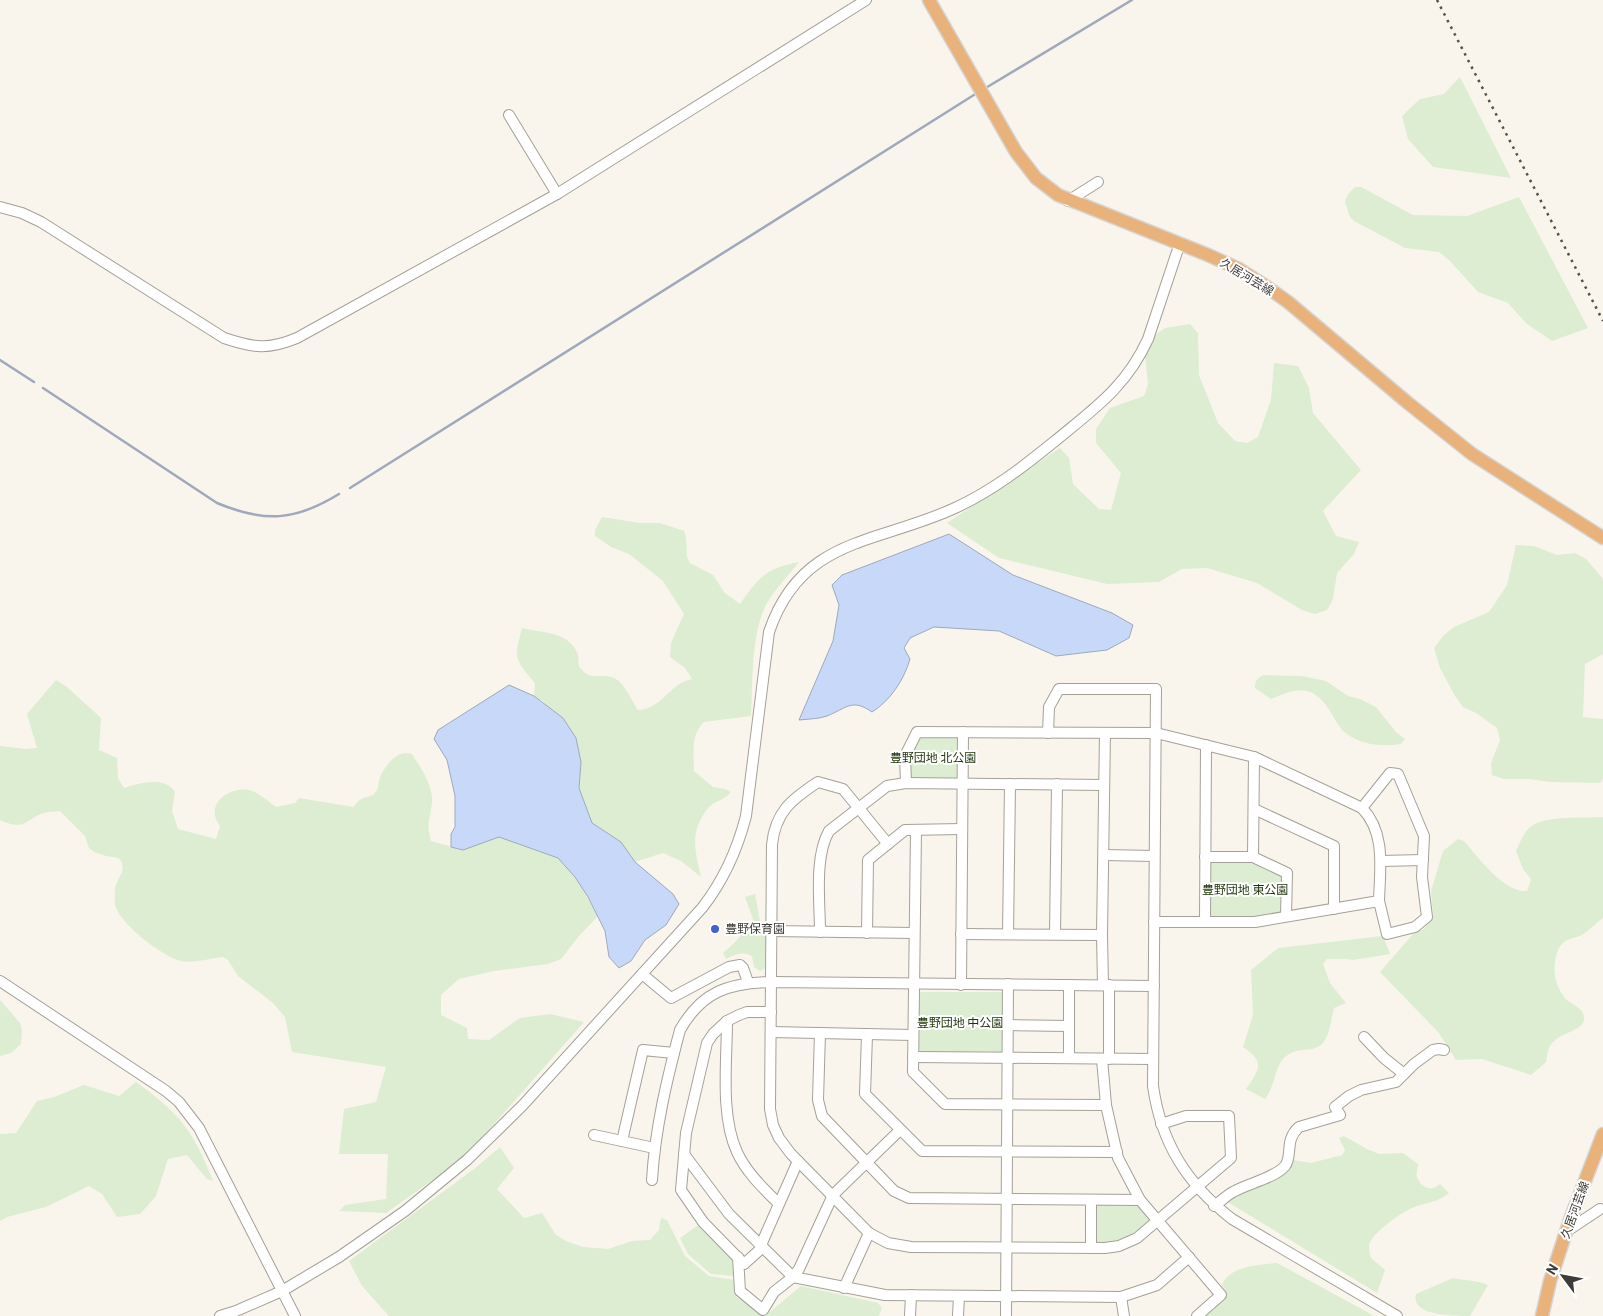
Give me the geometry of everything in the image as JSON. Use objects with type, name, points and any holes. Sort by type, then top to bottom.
[{"type":"main road","name":"久居河芸線","points":[[929,0],[1016,152],[1029,170],[1047,187],[1068,201],[1180,243],[1239,269],[1288,302],[1472,454],[1603,538]]},
{"type":"main road","name":"久居河芸線","points":[[1542,1316],[1550,1281],[1603,1134]]},
{"type":"street","points":[[0,207],[22,213],[41,222],[224,338],[249,346],[270,347],[284,344],[558,194],[866,0]]},
{"type":"street","points":[[509,115],[558,194]]},
{"type":"street","points":[[1068,201],[1098,182]]},
{"type":"street","points":[[220,1316],[282,1291],[339,1257],[397,1216],[467,1160],[523,1105],[702,908],[714,893],[731,863],[740,838],[746,816],[769,632],[777,610],[791,588],[814,564],[838,550],[944,513],[996,487],[1107,398],[1128,375],[1142,352],[1180,243]]},
{"type":"street","points":[[1048,734],[1050,707],[1060,689],[1156,689],[1152,1059],[1155,1097],[1161,1124],[1174,1154],[1197,1187],[1214,1206],[1246,1228],[1397,1316]]},
{"type":"street","points":[[906,783],[905,756],[917,732],[1156,733],[1254,757],[1362,808],[1372,820],[1380,841],[1379,901],[1387,934],[1415,927],[1427,917],[1422,877],[1424,836],[1398,774],[1390,773],[1362,808]]},
{"type":"street","points":[[961,984],[963,732]]},
{"type":"street","points":[[1105,733],[1102,935],[1106,985],[1106,1105],[1117,1152],[1140,1200],[1221,1295],[1197,1316]]},
{"type":"street","points":[[1205,922],[1206,745]]},
{"type":"street","points":[[1253,857],[1254,757]]},
{"type":"street","points":[[888,844],[843,790],[818,782],[789,803],[775,828],[773,837],[770,1109],[773,1125],[779,1138],[798,1161],[869,1233],[888,1243],[911,1247],[1105,1248],[1137,1238],[1231,1158],[1229,1116],[1186,1116],[1161,1124]]},
{"type":"street","points":[[820,932],[821,847],[829,831],[887,786],[906,783],[1104,785]]},
{"type":"street","points":[[1008,934],[1010,784]]},
{"type":"street","points":[[1055,934],[1057,784]]},
{"type":"street","points":[[1254,809],[1334,846],[1334,909]]},
{"type":"street","points":[[867,932],[868,860],[905,830],[962,829]]},
{"type":"street","points":[[916,830],[913,1072],[945,1104],[1106,1105]]},
{"type":"street","points":[[1104,855],[1154,856]]},
{"type":"street","points":[[1205,857],[1253,857],[1287,873],[1286,916]]},
{"type":"street","points":[[1381,861],[1422,860]]},
{"type":"street","points":[[1154,922],[1255,922],[1379,901]]},
{"type":"street","points":[[772,931],[914,933]]},
{"type":"street","points":[[961,934],[1102,935]]},
{"type":"street","points":[[642,974],[671,998],[729,967],[740,965],[744,968],[748,982]]},
{"type":"street","points":[[0,981],[141,1074],[179,1102],[199,1128],[295,1316]]},
{"type":"street","points":[[652,1180],[654,1148],[680,1030],[701,1002],[710,995],[730,986],[748,982],[771,982],[1154,986]]},
{"type":"street","points":[[1006,1316],[1008,984]]},
{"type":"street","points":[[1069,985],[1069,1058]]},
{"type":"street","points":[[771,1012],[739,1014],[727,1021],[713,1034],[707,1043],[686,1133],[680,1190],[703,1222],[744,1264],[762,1246],[778,1203],[798,1161]]},
{"type":"street","points":[[727,1021],[726,1113],[732,1139],[748,1170],[778,1203]]},
{"type":"street","points":[[1008,1025],[1069,1026]]},
{"type":"street","points":[[771,1032],[913,1035]]},
{"type":"street","points":[[820,1033],[819,1109],[822,1116],[894,1190],[909,1198],[1140,1200]]},
{"type":"street","points":[[866,1035],[865,1094],[922,1151],[1117,1152]]},
{"type":"street","points":[[1364,1037],[1384,1058],[1404,1074]]},
{"type":"street","points":[[1214,1206],[1233,1191],[1257,1182],[1285,1166],[1288,1161],[1289,1141],[1299,1127],[1340,1116],[1335,1107],[1349,1096],[1372,1087],[1396,1082],[1414,1064],[1433,1050],[1439,1048],[1444,1050]]},
{"type":"street","points":[[622,1141],[643,1050],[674,1052]]},
{"type":"street","points":[[914,1057],[1152,1059]]},
{"type":"street","points":[[738,1257],[740,1291],[762,1310],[774,1292],[793,1277],[799,1269],[833,1195],[900,1130]]},
{"type":"street","points":[[594,1135],[654,1148]]},
{"type":"street","points":[[684,1154],[729,1214],[793,1277],[844,1288],[884,1295],[1121,1297],[1157,1285],[1189,1257]]},
{"type":"street","points":[[1091,1248],[1092,1200]]},
{"type":"street","points":[[1567,1231],[1600,1209]]},
{"type":"street","points":[[844,1288],[869,1233]]},
{"type":"street","points":[[910,1316],[911,1295]]},
{"type":"street","points":[[958,1316],[959,1296]]},
{"type":"street","points":[[1121,1297],[1124,1316]]},
{"type":"green space","points":[[1460,77],[1511,178],[1433,167],[1408,139],[1402,116],[1420,99],[1444,94]]},
{"type":"green space","points":[[1355,187],[1361,187],[1413,215],[1467,216],[1519,197],[1588,328],[1552,341],[1527,324],[1508,303],[1478,292],[1449,260],[1439,252],[1405,248],[1354,221],[1350,217],[1345,202],[1348,194]]},
{"type":"green space","points":[[1190,324],[1198,333],[1199,375],[1218,423],[1235,441],[1247,443],[1258,437],[1271,400],[1274,363],[1298,366],[1309,388],[1313,413],[1361,470],[1323,511],[1336,536],[1359,542],[1354,554],[1337,573],[1333,599],[1327,610],[1315,614],[1302,610],[1257,583],[1207,568],[1182,569],[1159,582],[1107,584],[999,558],[947,523],[1060,448],[1069,458],[1073,484],[1099,509],[1111,510],[1121,473],[1096,443],[1096,429],[1110,408],[1144,396],[1148,384],[1145,356],[1155,335],[1165,328]]},
{"type":"green space","points":[[602,517],[640,523],[660,523],[684,531],[687,557],[690,563],[713,575],[725,593],[740,604],[752,587],[764,575],[778,567],[799,562],[773,594],[761,617],[755,644],[751,716],[704,722],[695,739],[694,771],[713,787],[731,792],[708,808],[698,825],[695,841],[701,877],[681,861],[663,853],[635,862],[621,842],[592,823],[579,788],[581,762],[544,702],[534,696],[535,683],[518,658],[517,652],[522,628],[560,636],[573,645],[578,654],[579,666],[585,673],[592,676],[607,676],[616,679],[623,686],[638,710],[651,707],[681,683],[692,679],[685,668],[670,657],[671,643],[684,614],[663,581],[629,554],[611,547],[595,536],[595,530]]},
{"type":"green space","points":[[1516,545],[1534,546],[1557,555],[1575,553],[1586,559],[1603,579],[1603,654],[1585,664],[1583,717],[1603,719],[1603,779],[1600,783],[1504,779],[1492,775],[1491,763],[1500,740],[1497,728],[1476,713],[1463,707],[1440,668],[1434,648],[1443,636],[1454,627],[1489,612],[1507,585]]},
{"type":"green space","points":[[1264,675],[1302,676],[1326,681],[1348,696],[1360,699],[1376,707],[1396,732],[1405,739],[1401,744],[1386,745],[1370,744],[1349,736],[1339,727],[1324,702],[1311,692],[1297,690],[1271,699],[1255,688],[1257,680]]},
{"type":"green space","points":[[56,680],[67,687],[101,718],[99,750],[117,758],[118,778],[124,788],[152,782],[159,782],[171,787],[175,792],[172,811],[178,829],[216,839],[220,826],[216,818],[215,809],[221,798],[231,792],[243,789],[252,791],[276,807],[295,803],[299,798],[353,807],[361,799],[372,796],[375,793],[380,777],[393,759],[402,754],[412,754],[431,789],[432,802],[429,825],[431,841],[463,850],[499,837],[558,858],[575,877],[598,916],[561,959],[548,964],[494,971],[459,979],[441,995],[441,1015],[467,1028],[468,1039],[489,1040],[520,1018],[550,1014],[584,1022],[464,1158],[386,1213],[339,1211],[345,1205],[386,1199],[388,1154],[339,1154],[344,1109],[376,1102],[386,1067],[292,1052],[285,1017],[273,1003],[238,976],[228,960],[223,957],[181,961],[164,953],[142,938],[124,920],[115,904],[115,887],[123,868],[119,858],[94,852],[89,848],[85,836],[60,811],[41,814],[22,824],[16,825],[0,820],[0,746],[25,749],[37,748],[27,714]]},
{"type":"green space","name":"豊野団地 北公園","points":[[955,735],[958,739],[958,778],[955,780],[911,780],[909,778],[909,758],[919,736]]},
{"type":"green space","points":[[1603,817],[1603,918],[1582,935],[1564,942],[1559,949],[1555,962],[1555,976],[1558,986],[1565,998],[1583,1012],[1584,1020],[1582,1025],[1561,1036],[1551,1044],[1546,1062],[1531,1075],[1482,1059],[1456,1060],[1439,1033],[1380,972],[1413,934],[1424,929],[1433,917],[1431,891],[1443,851],[1458,839],[1464,841],[1492,873],[1509,886],[1527,891],[1531,879],[1523,869],[1516,851],[1530,827],[1547,820]]},
{"type":"green space","name":"豊野団地 東公園","points":[[1211,860],[1252,861],[1284,876],[1281,914],[1257,918],[1209,919],[1209,864]]},
{"type":"green space","points":[[755,894],[761,926],[767,927],[768,967],[760,971],[754,967],[752,956],[739,954],[726,959],[723,953],[751,923],[753,919],[745,897]]},
{"type":"green space","points":[[1383,936],[1390,954],[1353,960],[1327,959],[1323,964],[1330,983],[1346,1003],[1334,1008],[1324,1042],[1316,1048],[1293,1052],[1287,1055],[1278,1068],[1265,1099],[1246,1089],[1254,1077],[1258,1066],[1255,1057],[1243,1047],[1253,1015],[1251,970],[1278,948]]},
{"type":"green space","name":"豊野団地 中公園","points":[[921,992],[1002,992],[1004,995],[1004,1051],[1001,1054],[920,1054],[916,1050],[918,994]]},
{"type":"green space","points":[[0,1000],[20,1023],[22,1030],[21,1044],[11,1053],[0,1056]]},
{"type":"green space","points":[[136,1082],[151,1093],[184,1124],[199,1149],[213,1181],[207,1179],[187,1155],[168,1159],[156,1196],[140,1214],[117,1217],[102,1194],[89,1186],[46,1207],[7,1217],[0,1221],[0,1134],[16,1133],[37,1101],[54,1097],[84,1085],[119,1096]]},
{"type":"green space","points":[[1344,1136],[1379,1154],[1403,1153],[1418,1164],[1417,1177],[1421,1184],[1427,1188],[1434,1188],[1440,1184],[1449,1193],[1401,1214],[1380,1230],[1371,1241],[1369,1246],[1371,1258],[1385,1270],[1377,1293],[1226,1201],[1235,1192],[1252,1189],[1267,1182],[1293,1160],[1311,1163],[1342,1155],[1345,1150],[1339,1138]]},
{"type":"green space","points":[[500,1147],[514,1168],[497,1189],[524,1218],[542,1213],[556,1235],[566,1241],[583,1247],[608,1249],[632,1241],[650,1240],[659,1230],[661,1218],[667,1220],[685,1256],[709,1276],[735,1280],[736,1297],[765,1316],[389,1316],[362,1286],[349,1261],[474,1169]]},
{"type":"green space","points":[[1139,1203],[1149,1216],[1150,1221],[1124,1238],[1110,1242],[1094,1243],[1094,1204]]},
{"type":"green space","points":[[700,1224],[733,1259],[734,1276],[711,1274],[688,1254],[680,1238]]},
{"type":"green space","points":[[1277,1263],[1373,1316],[1205,1316],[1227,1294],[1222,1285],[1231,1274],[1245,1268]]},
{"type":"green space","points":[[1453,1278],[1488,1285],[1470,1316],[1444,1315],[1426,1311],[1420,1307],[1416,1301],[1416,1294]]},
{"type":"green space","points":[[801,1286],[878,1303],[882,1308],[879,1316],[765,1316]]},
{"type":"water","points":[[949,534],[1013,575],[1112,613],[1133,625],[1129,638],[1107,650],[1056,656],[999,631],[934,627],[910,638],[904,648],[910,659],[904,675],[896,689],[885,702],[872,712],[854,705],[824,717],[799,720],[833,641],[839,605],[832,585],[842,575]]},
{"type":"water","points":[[509,685],[534,696],[563,718],[576,738],[581,762],[579,788],[592,823],[621,842],[635,862],[673,894],[679,904],[666,925],[645,940],[631,961],[619,968],[609,957],[605,931],[588,897],[575,877],[558,858],[499,837],[463,850],[451,847],[451,834],[455,827],[455,796],[447,760],[434,739],[438,730]]},
{"type":"waterway","points":[[984,89],[1132,0]]},
{"type":"waterway","points":[[350,488],[977,93]]},
{"type":"waterway","points":[[0,360],[34,382]]},
{"type":"waterway","points":[[43,388],[217,503],[250,514],[280,516],[308,510],[339,494]]},
{"type":"railway","points":[[1437,0],[1603,321]]},
{"type":"place","name":"豊野保育園","points":[[715,929]]}]
